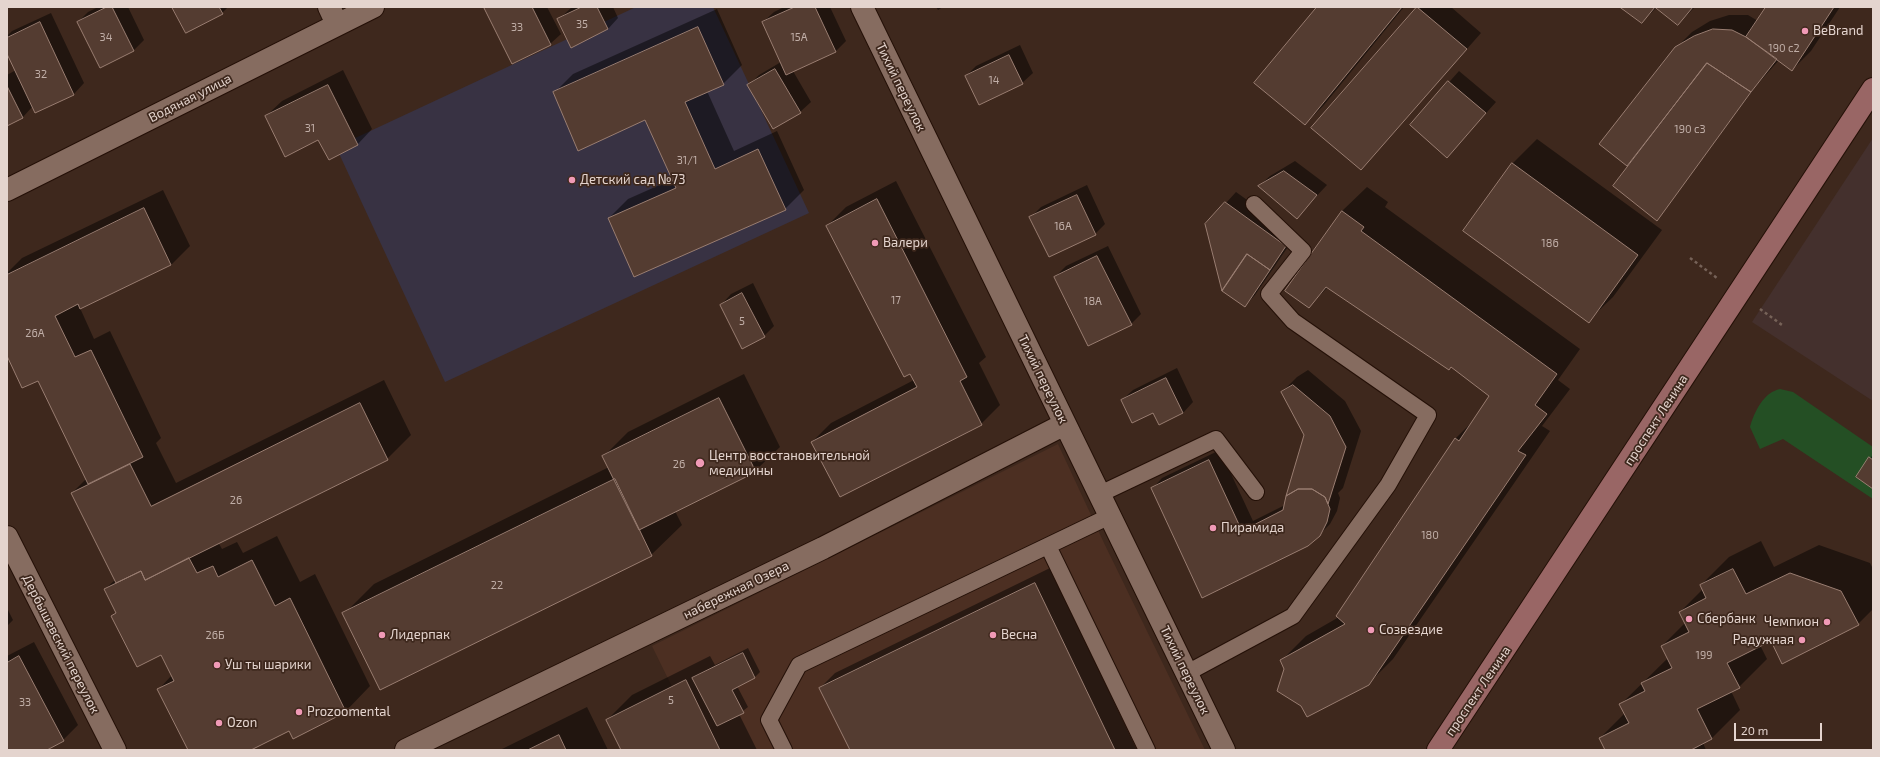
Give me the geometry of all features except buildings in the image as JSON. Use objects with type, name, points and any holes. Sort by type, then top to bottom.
[{"type":"main road","name":"проспект Ленина","points":[[1438,750],[1873,89]]},
{"type":"street","name":"Водяная улица","points":[[7,190],[333,15],[373,7]]},
{"type":"street","name":"Тихий переулок","points":[[862,7],[1224,750]]},
{"type":"street","name":"набережная Озера","points":[[406,750],[823,548],[1065,424]]},
{"type":"street","name":"Дербышевский переулок","points":[[7,537],[114,750]]},
{"type":"lane","points":[[1187,674],[1293,616],[1388,484],[1428,415],[1293,321],[1269,294],[1303,251],[1254,204]]},
{"type":"lane","points":[[1100,494],[1216,439],[1256,492]]},
{"type":"lane","points":[[784,750],[769,720],[799,665],[1110,516]]},
{"type":"lane","points":[[1048,546],[1147,750]]},
{"type":"path","points":[[1690,258],[1712,274]]},
{"type":"path","points":[[1763,311],[1782,325]]},
{"type":"shaded area","name":"Детский сад №73","points":[[636,7],[713,7],[809,213],[445,382],[336,147]]},
{"type":"shaded area","points":[[1873,138],[1873,401],[1752,322]]},
{"type":"shaded area","points":[[1058,444],[1104,543],[1205,750],[703,750],[652,646]]},
{"type":"green space","points":[[1780,389],[1793,392],[1873,447],[1873,499],[1783,439],[1760,449],[1750,427],[1752,421],[1757,409],[1765,398],[1774,391]]},
{"type":"place","name":"BeBrand","points":[[1805,31]]},
{"type":"place","name":"Детский сад №73","points":[[572,180]]},
{"type":"place","name":"Валери","points":[[875,243]]},
{"type":"place","name":"Центр восстановительной медицины","points":[[700,463]]},
{"type":"place","name":"Пирамида","points":[[1213,528]]},
{"type":"place","name":"Сбербанк","points":[[1689,619]]},
{"type":"place","name":"Чемпион","points":[[1827,622]]},
{"type":"place","name":"Созвездие","points":[[1371,630]]},
{"type":"place","name":"Лидерпак","points":[[382,635]]},
{"type":"place","name":"Весна","points":[[993,635]]},
{"type":"place","name":"Радужная","points":[[1802,640]]},
{"type":"place","name":"Уш ты шарики","points":[[217,665]]},
{"type":"place","name":"Prozoomental","points":[[299,712]]},
{"type":"place","name":"Ozon","points":[[219,723]]}]
